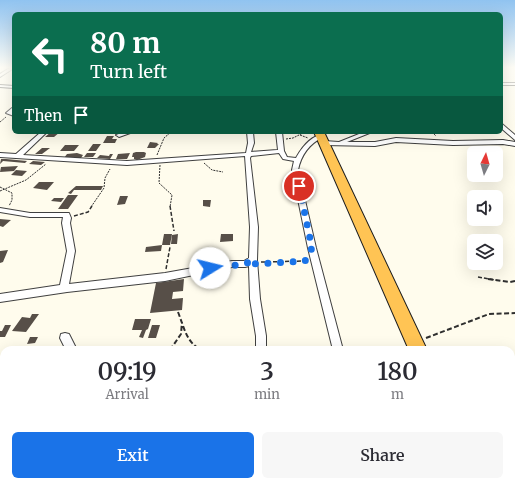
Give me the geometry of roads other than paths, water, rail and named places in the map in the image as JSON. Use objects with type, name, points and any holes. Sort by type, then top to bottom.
[{"type":"highway","points":[[321,137],[416,346]]},
{"type":"street","points":[[0,114],[11,115]]},
{"type":"street","points":[[337,346],[312,248],[295,170],[296,160],[308,145],[316,138],[321,137],[338,143],[375,144],[396,140],[508,143],[515,141],[503,127]]},
{"type":"street","points":[[18,156],[42,134]]},
{"type":"street","points":[[250,134],[251,143],[247,154],[254,227],[253,262],[255,299],[261,336],[261,346]]},
{"type":"street","points":[[279,134],[281,150],[285,158],[296,160]]},
{"type":"street","points":[[338,143],[363,134]]},
{"type":"street","points":[[251,143],[261,149],[272,152]]},
{"type":"street","points":[[0,155],[115,163],[157,162],[281,150]]},
{"type":"street","points":[[3,210],[30,215],[63,214],[67,218],[66,223],[71,251],[64,285],[67,288]]},
{"type":"street","points":[[0,298],[67,288],[165,277],[253,262]]},
{"type":"street","points":[[242,265],[249,269],[254,276]]},
{"type":"street","points":[[65,338],[70,346]]}]
